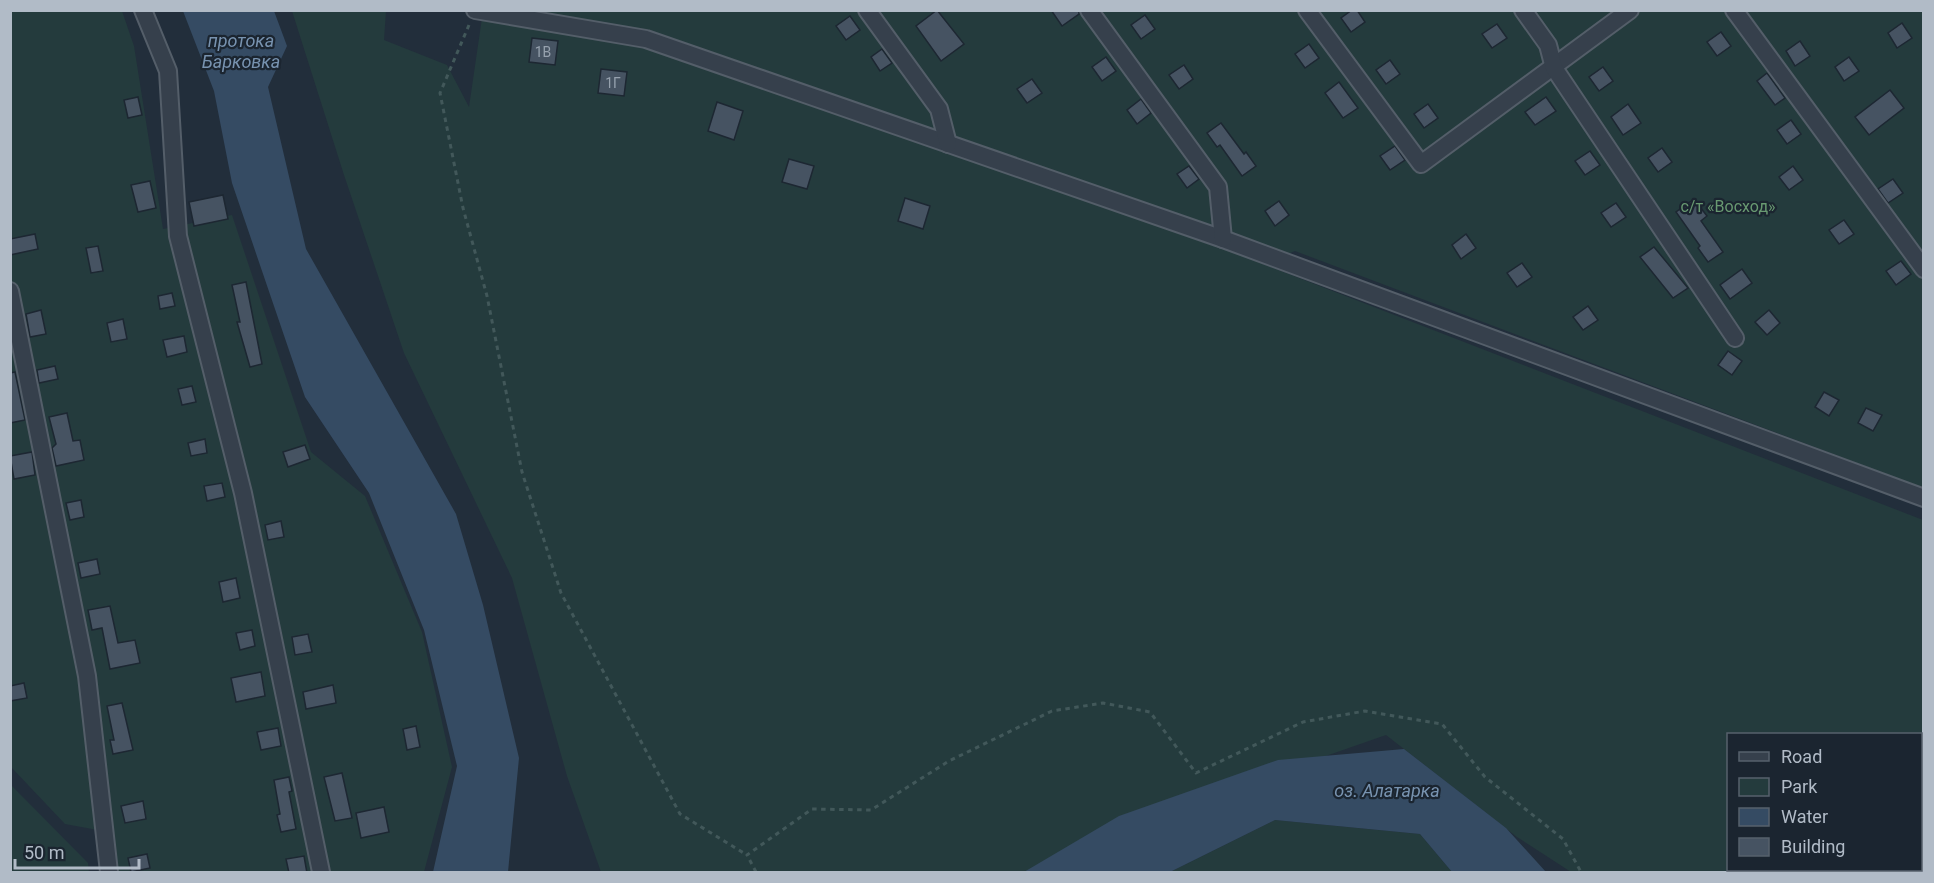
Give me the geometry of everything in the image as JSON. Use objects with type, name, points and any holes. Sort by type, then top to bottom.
[{"type":"street","points":[[143,10],[168,71],[178,236],[243,493],[321,873]]},
{"type":"street","points":[[867,10],[939,109],[948,144]]},
{"type":"street","points":[[1089,10],[1218,187],[1223,239]]},
{"type":"street","points":[[1307,10],[1421,164],[1630,10]]},
{"type":"street","points":[[1523,10],[1548,45],[1554,68],[1735,338]]},
{"type":"street","points":[[1734,10],[1923,269]]},
{"type":"street","points":[[475,11],[646,39],[1223,239],[1923,498]]},
{"type":"street","points":[[10,291],[87,676],[109,873]]},
{"type":"path","points":[[475,11],[440,93],[463,208],[487,296],[522,472],[557,582],[680,814],[747,855],[756,873]]},
{"type":"path","points":[[747,855],[812,809],[871,810],[949,761],[1052,711],[1103,702],[1150,712],[1196,773],[1303,722],[1365,711],[1442,724],[1485,777],[1563,839],[1581,873]]},
{"type":"green space","points":[[11,11],[122,11],[134,46],[163,229],[232,215],[311,452],[365,496],[422,632],[452,767],[424,872],[117,872],[114,833],[65,824],[11,767]]},
{"type":"green space","name":"с/т «Восход»","points":[[292,11],[386,11],[384,40],[447,65],[469,107],[483,11],[1923,11],[1923,488],[1295,251],[1263,264],[1923,520],[1923,872],[1571,872],[1517,837],[1386,735],[1214,795],[1044,872],[601,872],[567,776],[512,578],[404,353]]},
{"type":"green space","points":[[11,785],[88,863],[89,872],[11,872]]},
{"type":"green space","points":[[1275,820],[1420,834],[1452,872],[1170,872]]},
{"type":"water","name":"протока Барковка","points":[[183,11],[274,11],[287,46],[268,87],[306,249],[456,514],[483,605],[519,758],[508,872],[433,872],[457,766],[424,630],[369,493],[305,397],[232,183],[214,91]]},
{"type":"water","name":"оз. Алатарка","points":[[1404,749],[1506,828],[1546,872],[1452,872],[1420,834],[1275,820],[1170,872],[1024,872],[1119,816],[1278,760]]},
{"type":"building","points":[[937,10],[964,44],[941,61],[916,26]]},
{"type":"building","points":[[1051,10],[1079,10],[1079,14],[1062,26]]},
{"type":"building","points":[[1352,10],[1357,10],[1365,22],[1351,32],[1341,18]]},
{"type":"building","points":[[1145,15],[1155,29],[1141,39],[1131,25]]},
{"type":"building","points":[[850,16],[860,30],[846,40],[836,26]]},
{"type":"building","points":[[1902,23],[1912,38],[1897,48],[1888,33]]},
{"type":"building","points":[[1497,24],[1507,38],[1492,48],[1482,34]]},
{"type":"building","points":[[1721,32],[1731,46],[1717,56],[1707,42]]},
{"type":"building","points":[[532,38],[558,41],[555,65],[529,62]]},
{"type":"building","points":[[1800,41],[1810,56],[1795,66],[1786,51]]},
{"type":"building","points":[[1309,44],[1319,58],[1305,68],[1295,54]]},
{"type":"building","points":[[882,49],[892,63],[880,71],[871,57]]},
{"type":"building","points":[[1106,57],[1116,71],[1102,81],[1092,67]]},
{"type":"building","points":[[1849,57],[1859,71],[1844,81],[1835,67]]},
{"type":"building","points":[[1390,60],[1400,74],[1386,84],[1376,70]]},
{"type":"building","points":[[1184,65],[1193,79],[1179,89],[1169,75]]},
{"type":"building","points":[[1603,67],[1613,81],[1599,91],[1589,77]]},
{"type":"building","points":[[601,69],[627,72],[624,96],[598,93]]},
{"type":"building","points":[[1767,73],[1785,98],[1775,105],[1757,81]]},
{"type":"building","points":[[1032,79],[1042,93],[1027,103],[1017,89]]},
{"type":"building","points":[[1339,82],[1358,108],[1343,118],[1325,93]]},
{"type":"building","points":[[1890,90],[1904,108],[1869,135],[1855,117]]},
{"type":"building","points":[[138,97],[142,115],[128,118],[124,100]]},
{"type":"building","points":[[1546,97],[1556,111],[1535,125],[1525,112]]},
{"type":"building","points":[[1141,99],[1151,113],[1137,124],[1127,110]]},
{"type":"building","points":[[717,102],[743,111],[734,140],[708,131]]},
{"type":"building","points":[[1428,104],[1438,118],[1424,128],[1414,114]]},
{"type":"building","points":[[1628,104],[1641,123],[1623,135],[1611,117]]},
{"type":"building","points":[[1791,120],[1801,134],[1787,144],[1777,130]]},
{"type":"building","points":[[1221,123],[1256,166],[1242,176],[1220,145],[1217,147],[1207,133]]},
{"type":"building","points":[[1395,146],[1405,160],[1390,170],[1380,156]]},
{"type":"building","points":[[1662,148],[1672,162],[1658,172],[1648,158]]},
{"type":"building","points":[[1590,151],[1600,165],[1585,175],[1575,161]]},
{"type":"building","points":[[789,159],[814,166],[807,189],[782,182]]},
{"type":"building","points":[[1189,166],[1199,179],[1187,188],[1177,174]]},
{"type":"building","points":[[1793,166],[1803,180],[1789,190],[1779,177]]},
{"type":"building","points":[[1893,179],[1903,193],[1888,203],[1878,189]]},
{"type":"building","points":[[150,181],[156,208],[138,212],[131,185]]},
{"type":"building","points":[[223,195],[228,219],[194,226],[189,202]]},
{"type":"building","points":[[905,198],[930,206],[923,229],[898,221]]},
{"type":"building","points":[[1694,199],[1707,216],[1701,221],[1723,252],[1708,262],[1698,248],[1700,246],[1676,212]]},
{"type":"building","points":[[1279,201],[1289,215],[1275,226],[1265,211]]},
{"type":"building","points":[[1616,203],[1626,217],[1611,227],[1601,213]]},
{"type":"building","points":[[1844,220],[1854,234],[1839,244],[1829,230]]},
{"type":"building","points":[[35,234],[38,249],[10,255],[10,239]]},
{"type":"building","points":[[1466,234],[1476,248],[1461,259],[1452,245]]},
{"type":"building","points":[[98,246],[103,271],[91,273],[86,248]]},
{"type":"building","points":[[1654,247],[1688,288],[1673,298],[1640,257]]},
{"type":"building","points":[[1901,261],[1911,274],[1896,285],[1886,271]]},
{"type":"building","points":[[1522,263],[1532,277],[1517,287],[1507,273]]},
{"type":"building","points":[[1742,269],[1752,283],[1730,299],[1720,285]]},
{"type":"building","points":[[246,282],[262,364],[250,367],[237,322],[240,322],[232,285]]},
{"type":"building","points":[[172,293],[175,306],[160,309],[158,296]]},
{"type":"building","points":[[1588,306],[1598,320],[1583,330],[1573,317]]},
{"type":"building","points":[[41,310],[46,334],[30,337],[26,314]]},
{"type":"building","points":[[1769,310],[1780,323],[1767,335],[1755,322]]},
{"type":"building","points":[[123,319],[127,339],[111,342],[107,323]]},
{"type":"building","points":[[184,336],[187,352],[167,357],[163,340]]},
{"type":"building","points":[[1728,351],[1742,361],[1732,375],[1718,365]]},
{"type":"building","points":[[55,366],[58,379],[39,383],[37,370]]},
{"type":"building","points":[[15,372],[25,420],[10,423],[10,373]]},
{"type":"building","points":[[192,386],[196,402],[182,405],[178,389]]},
{"type":"building","points":[[1824,392],[1839,400],[1829,416],[1815,407]]},
{"type":"building","points":[[1866,408],[1882,415],[1873,431],[1858,423]]},
{"type":"building","points":[[67,413],[73,441],[80,440],[84,460],[56,466],[52,448],[56,444],[49,417]]},
{"type":"building","points":[[205,439],[207,453],[191,456],[188,443]]},
{"type":"building","points":[[305,445],[310,459],[288,467],[283,452]]},
{"type":"building","points":[[32,452],[35,475],[14,479],[10,456]]},
{"type":"building","points":[[222,483],[225,497],[207,501],[204,486]]},
{"type":"building","points":[[81,500],[84,517],[70,520],[66,503]]},
{"type":"building","points":[[281,521],[284,537],[268,540],[265,525]]},
{"type":"building","points":[[97,559],[100,574],[81,578],[78,563]]},
{"type":"building","points":[[236,578],[240,598],[223,602],[219,582]]},
{"type":"building","points":[[110,606],[118,643],[135,640],[140,663],[110,669],[102,628],[92,630],[88,610]]},
{"type":"building","points":[[252,630],[255,646],[240,650],[236,633]]},
{"type":"building","points":[[308,634],[312,652],[295,655],[292,637]]},
{"type":"building","points":[[261,672],[265,696],[236,702],[231,678]]},
{"type":"building","points":[[24,683],[27,698],[10,701],[10,686]]},
{"type":"building","points":[[333,685],[336,703],[306,709],[303,692]]},
{"type":"building","points":[[122,703],[133,750],[113,754],[110,740],[114,740],[107,706]]},
{"type":"building","points":[[416,726],[420,747],[407,750],[403,729]]},
{"type":"building","points":[[278,728],[281,746],[261,750],[257,732]]},
{"type":"building","points":[[342,773],[352,818],[335,821],[324,777]]},
{"type":"building","points":[[289,777],[292,791],[289,792],[296,829],[281,832],[274,780]]},
{"type":"building","points":[[143,801],[146,819],[125,823],[121,806]]},
{"type":"building","points":[[384,807],[389,832],[361,838],[356,813]]},
{"type":"building","points":[[147,854],[150,868],[131,872],[128,858]]},
{"type":"building","points":[[304,856],[307,873],[289,873],[286,859]]}]
